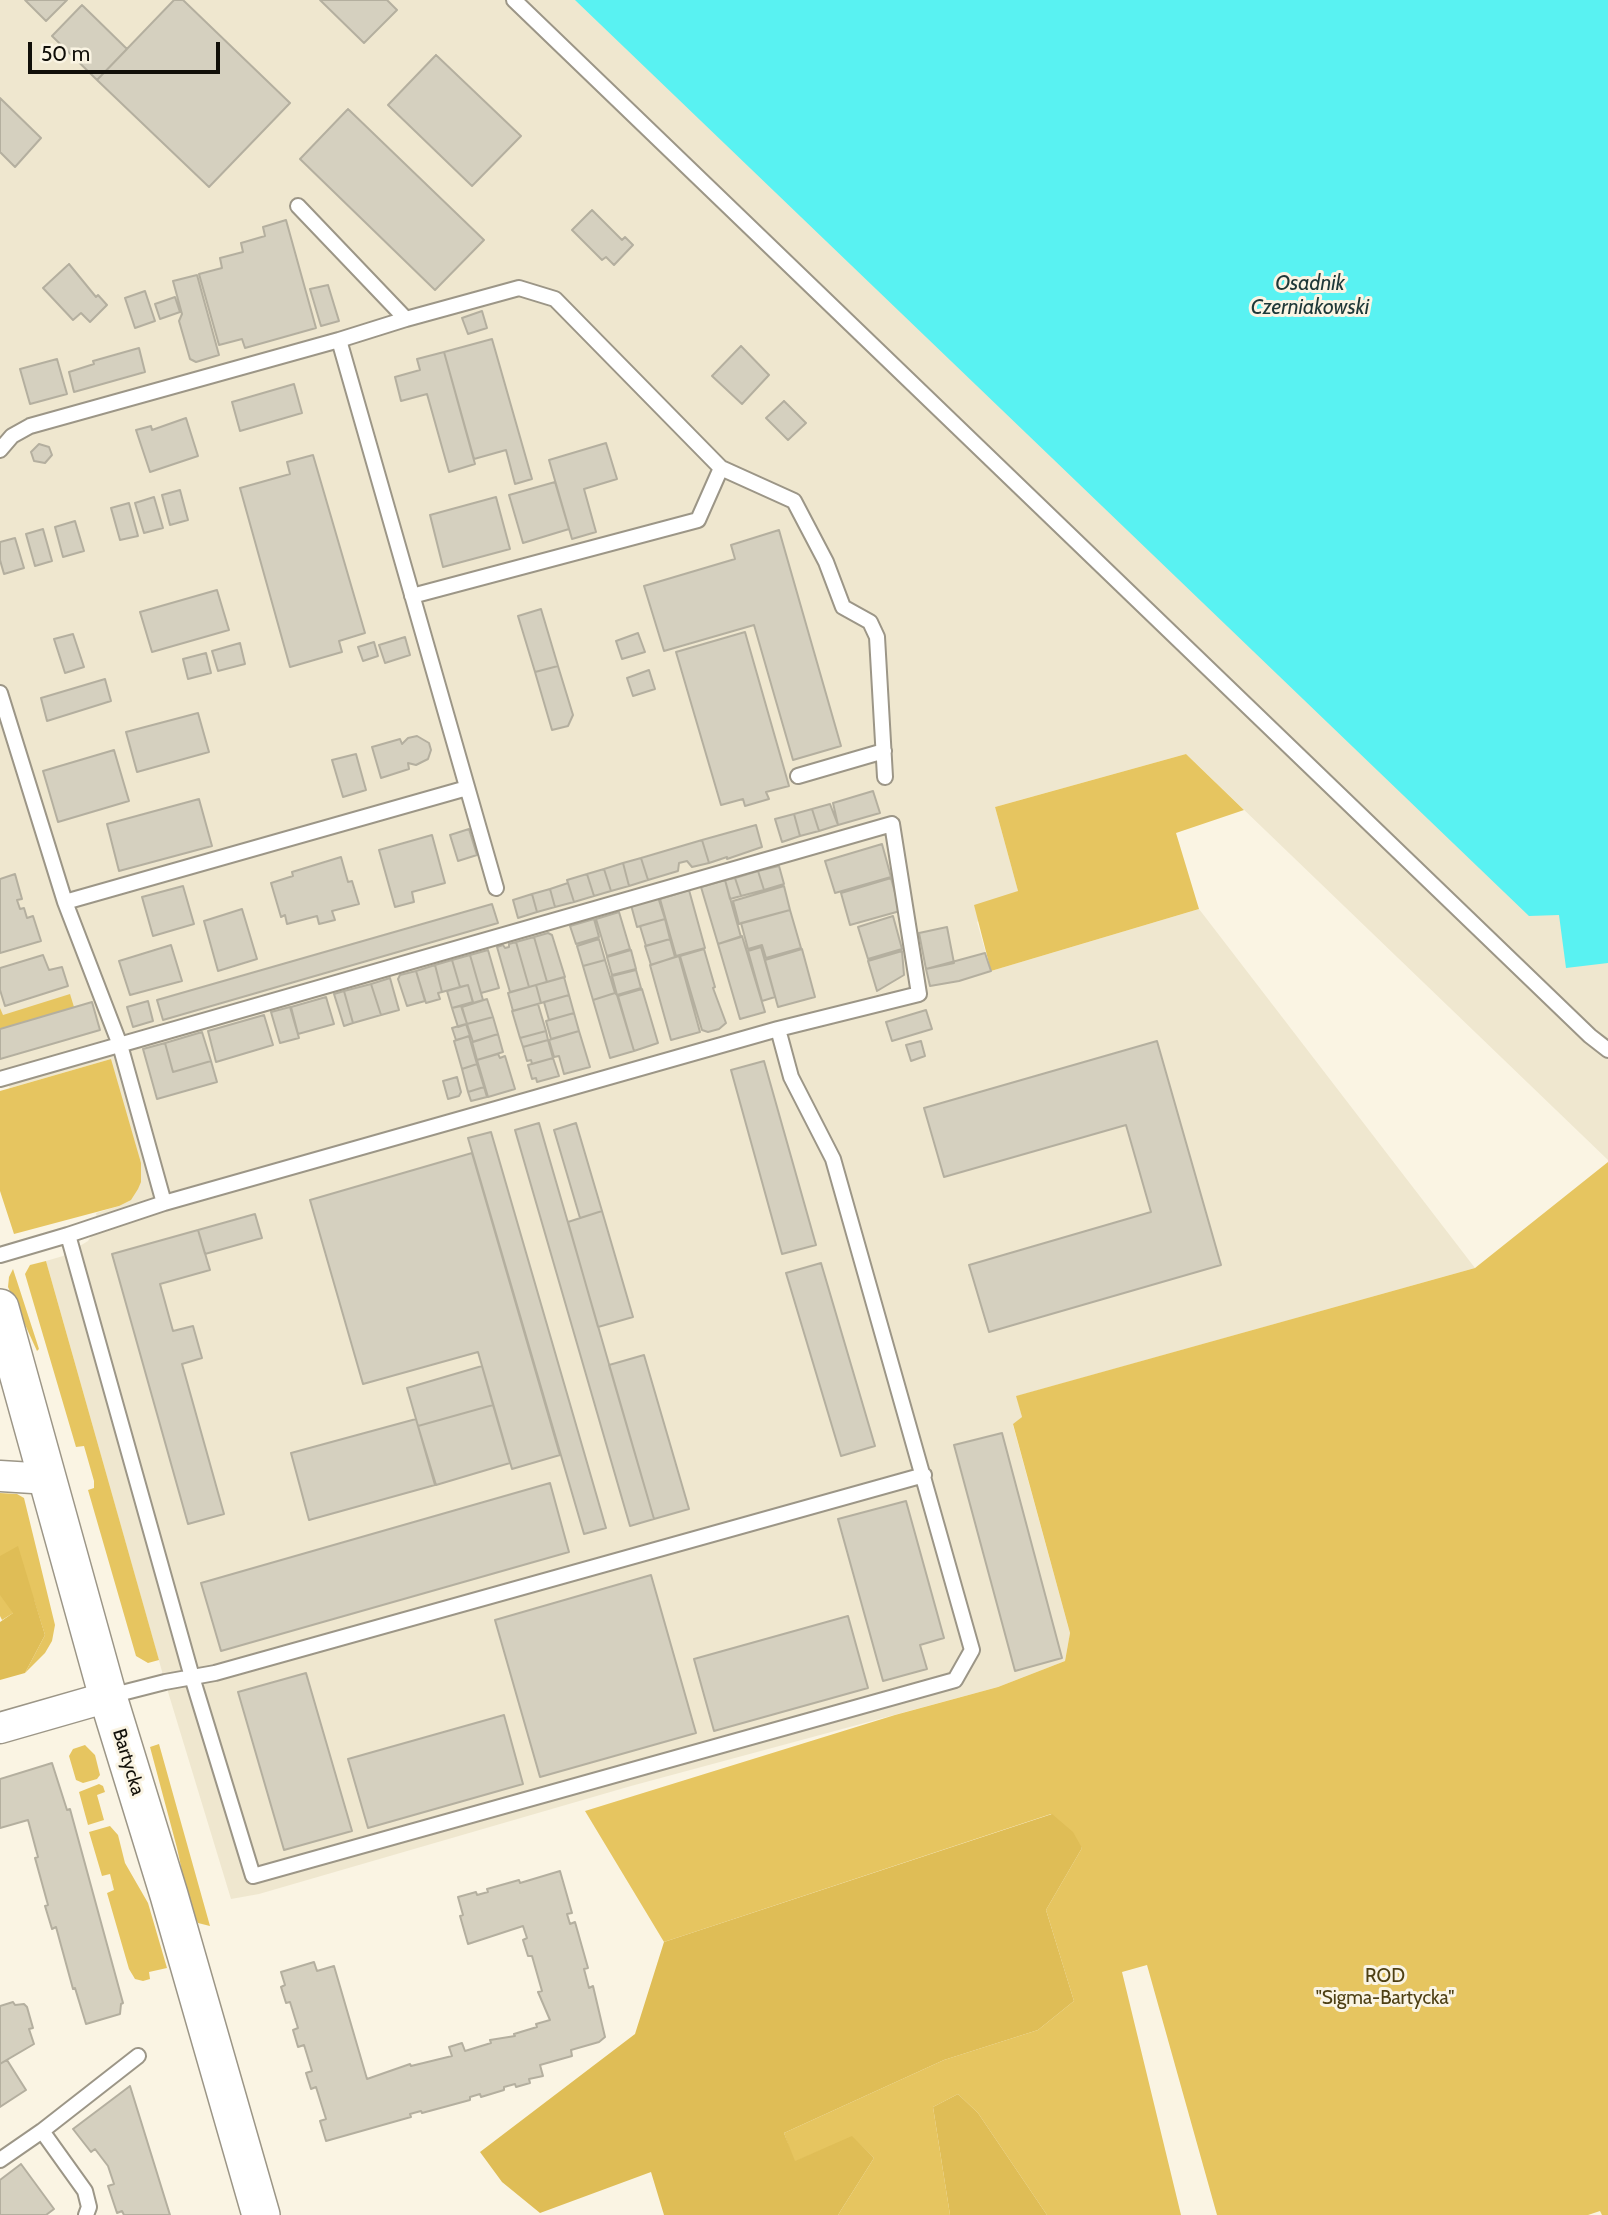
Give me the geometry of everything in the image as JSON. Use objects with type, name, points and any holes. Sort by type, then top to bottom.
[{"type":"street","name":"Bartycka","points":[[0,1308],[108,1697],[169,1895],[261,2215]]},
{"type":"street","points":[[0,1476],[49,1479]]},
{"type":"street","points":[[0,1728],[108,1697]]},
{"type":"lane","points":[[514,0],[1608,1051]]},
{"type":"lane","points":[[298,206],[406,319]]},
{"type":"lane","points":[[0,450],[12,436],[30,426],[406,319],[519,289],[555,299],[721,468],[794,501],[826,562],[843,607],[870,622],[877,637],[885,777]]},
{"type":"lane","points":[[339,340],[496,888]]},
{"type":"lane","points":[[0,425],[12,436]]},
{"type":"lane","points":[[412,596],[698,520],[721,468]]},
{"type":"lane","points":[[0,692],[65,902],[120,1045],[164,1203]]},
{"type":"lane","points":[[798,776],[884,751]]},
{"type":"lane","points":[[65,902],[467,788]]},
{"type":"lane","points":[[0,1079],[892,824],[919,994],[778,1029],[164,1203],[0,1255]]},
{"type":"lane","points":[[68,1235],[192,1677],[253,1876],[955,1680],[972,1650],[833,1159],[792,1077],[778,1029]]},
{"type":"lane","points":[[108,1697],[215,1673],[924,1475]]},
{"type":"lane","points":[[0,2160],[42,2131],[138,2056]]},
{"type":"lane","points":[[42,2131],[85,2192],[89,2207],[86,2215]]},
{"type":"shaded area","points":[[0,0],[1608,0],[1608,1160],[1186,754],[995,807],[1018,891],[977,922],[991,971],[1199,909],[1475,1268],[1017,1396],[1022,1417],[1013,1425],[1070,1633],[1065,1661],[998,1687],[631,1786],[259,1894],[231,1899],[165,1682],[46,1261],[63,1256],[88,1241],[98,1226],[96,1213],[119,1206],[111,1059],[10,1088],[0,1071]]},
{"type":"shaded area","points":[[18,1546],[45,1635],[25,1673],[0,1680],[0,1622],[13,1613],[0,1595],[0,1556]]},
{"type":"shaded area","points":[[1052,1814],[1073,1832],[1082,1848],[1046,1910],[1074,2001],[1038,2030],[944,2060],[784,2133],[795,2161],[852,2136],[874,2158],[838,2215],[664,2215],[651,2172],[540,2213],[502,2182],[480,2152],[635,2034],[664,1942]]},
{"type":"shaded area","points":[[958,2094],[978,2113],[1047,2215],[950,2215],[933,2107]]},
{"type":"green space","points":[[1186,754],[1244,810],[1176,833],[1199,909],[991,971],[974,905],[1018,891],[995,807]]},
{"type":"green space","points":[[70,994],[74,1007],[0,1029],[0,1008],[3,1015]]},
{"type":"green space","points":[[111,1059],[141,1163],[141,1182],[138,1189],[131,1200],[119,1206],[14,1234],[0,1191],[0,1091]]},
{"type":"green space","name":"ROD \"Sigma-Bartycka\"","points":[[1608,1162],[1608,2215],[1602,2215],[1600,2211],[1588,2215],[1217,2215],[1147,1965],[1122,1972],[1181,2215],[1047,2215],[978,2113],[958,2094],[933,2107],[950,2215],[838,2215],[874,2158],[852,2137],[794,2162],[784,2133],[944,2060],[1038,2030],[1074,2001],[1046,1910],[1082,1848],[1051,1814],[664,1942],[585,1811],[895,1715],[998,1687],[1065,1661],[1070,1633],[1013,1424],[1022,1417],[1016,1396],[1475,1268]]},
{"type":"green space","points":[[46,1261],[159,1660],[148,1663],[136,1656],[88,1490],[94,1488],[94,1481],[84,1446],[76,1447],[25,1274],[30,1265]]},
{"type":"green space","points":[[13,1269],[39,1349],[37,1351],[8,1287]]},
{"type":"green space","points":[[0,1493],[17,1494],[24,1498],[55,1625],[52,1641],[45,1653],[25,1673],[45,1635],[34,1600],[2,1620],[0,1616]]},
{"type":"green space","points":[[159,1744],[210,1926],[198,1923],[190,1908],[150,1747]]},
{"type":"green space","points":[[85,1745],[95,1755],[100,1775],[97,1779],[83,1783],[76,1780],[69,1756],[73,1749]]},
{"type":"green space","points":[[99,1784],[105,1792],[97,1795],[104,1820],[88,1825],[79,1792]]},
{"type":"green space","points":[[110,1826],[118,1835],[125,1863],[148,1903],[167,1968],[149,1972],[150,1979],[143,1981],[135,1979],[129,1969],[107,1893],[114,1890],[110,1874],[102,1876],[89,1832]]},
{"type":"water","name":"Osadnik Czerniakowski","points":[[575,0],[1608,0],[1608,963],[1566,968],[1559,915],[1529,916]]},
{"type":"building","points":[[25,0],[67,0],[46,21]]},
{"type":"building","points":[[174,0],[183,0],[290,103],[209,187],[97,80]]},
{"type":"building","points":[[320,0],[387,0],[397,10],[364,43]]},
{"type":"building","points":[[82,5],[127,49],[97,80],[52,36]]},
{"type":"building","points":[[436,55],[521,136],[472,186],[388,105]]},
{"type":"building","points":[[0,98],[41,138],[15,167],[0,152]]},
{"type":"building","points":[[348,109],[484,240],[435,290],[300,159]]},
{"type":"building","points":[[592,210],[622,240],[625,237],[633,245],[614,265],[606,257],[602,260],[572,230]]},
{"type":"building","points":[[286,220],[316,328],[245,348],[242,339],[219,345],[199,274],[222,268],[220,258],[243,252],[241,243],[265,236],[263,227]]},
{"type":"building","points":[[69,264],[96,297],[98,295],[107,305],[90,322],[81,313],[73,320],[43,288]]},
{"type":"building","points":[[197,275],[219,355],[196,362],[190,359],[179,321],[182,314],[173,281]]},
{"type":"building","points":[[328,285],[339,321],[321,326],[310,289]]},
{"type":"building","points":[[145,291],[155,321],[135,328],[125,298]]},
{"type":"building","points":[[175,297],[180,312],[160,319],[155,304]]},
{"type":"building","points":[[482,311],[487,328],[468,334],[462,318]]},
{"type":"building","points":[[492,339],[532,479],[515,484],[506,450],[474,459],[444,352]]},
{"type":"building","points":[[741,346],[769,375],[742,404],[712,376]]},
{"type":"building","points":[[139,348],[145,372],[74,392],[69,372],[94,364],[93,361]]},
{"type":"building","points":[[444,352],[475,464],[449,472],[427,394],[401,401],[395,377],[420,370],[417,359]]},
{"type":"building","points":[[57,359],[67,394],[30,404],[20,369]]},
{"type":"building","points":[[294,384],[302,413],[240,431],[232,402]]},
{"type":"building","points":[[784,401],[806,423],[788,440],[766,418]]},
{"type":"building","points":[[186,418],[198,456],[150,472],[136,430],[151,426],[152,430]]},
{"type":"building","points":[[606,443],[617,479],[584,489],[596,532],[572,539],[549,460]]},
{"type":"building","points":[[39,444],[49,447],[52,455],[45,463],[34,461],[31,452]]},
{"type":"building","points":[[313,455],[365,633],[339,641],[342,652],[290,667],[240,488],[290,474],[287,462]]},
{"type":"building","points":[[555,482],[569,529],[523,543],[509,495]]},
{"type":"building","points":[[180,490],[188,520],[170,525],[162,495]]},
{"type":"building","points":[[154,497],[163,528],[144,533],[135,503]]},
{"type":"building","points":[[496,497],[510,549],[443,567],[430,515]]},
{"type":"building","points":[[129,503],[138,536],[120,540],[111,508]]},
{"type":"building","points":[[75,521],[84,551],[63,557],[55,527]]},
{"type":"building","points":[[43,529],[52,561],[35,566],[26,534]]},
{"type":"building","points":[[779,530],[841,746],[793,760],[754,625],[664,651],[644,586],[735,559],[731,545]]},
{"type":"building","points":[[15,538],[24,568],[4,574],[0,560],[0,542]]},
{"type":"building","points":[[217,590],[229,630],[152,652],[140,612]]},
{"type":"building","points":[[541,609],[558,666],[535,672],[518,616]]},
{"type":"building","points":[[745,632],[789,786],[766,792],[769,799],[745,806],[743,799],[721,805],[676,652]]},
{"type":"building","points":[[638,633],[645,652],[622,659],[616,641]]},
{"type":"building","points":[[73,634],[84,667],[65,673],[54,639]]},
{"type":"building","points":[[405,637],[410,655],[385,663],[379,645]]},
{"type":"building","points":[[374,642],[378,656],[363,661],[358,647]]},
{"type":"building","points":[[240,643],[245,664],[218,671],[212,651]]},
{"type":"building","points":[[206,653],[211,673],[188,679],[183,659]]},
{"type":"building","points":[[558,666],[573,715],[568,726],[552,730],[535,672]]},
{"type":"building","points":[[649,670],[655,689],[633,696],[627,678]]},
{"type":"building","points":[[105,679],[111,701],[47,721],[41,698]]},
{"type":"building","points":[[198,713],[209,752],[137,772],[126,732]]},
{"type":"building","points":[[417,736],[429,743],[431,750],[428,759],[416,765],[408,763],[409,769],[381,778],[372,747],[400,739],[402,744],[408,738]]},
{"type":"building","points":[[114,750],[129,801],[58,822],[43,771]]},
{"type":"building","points":[[356,754],[366,790],[343,797],[332,760]]},
{"type":"building","points":[[873,791],[880,813],[838,825],[833,803]]},
{"type":"building","points":[[199,799],[212,846],[119,871],[107,824]]},
{"type":"building","points":[[830,804],[838,825],[819,831],[812,809]]},
{"type":"building","points":[[812,809],[819,831],[800,836],[794,814]]},
{"type":"building","points":[[794,814],[800,836],[782,842],[775,819]]},
{"type":"building","points":[[756,825],[762,847],[709,863],[702,840]]},
{"type":"building","points":[[469,829],[477,855],[458,861],[450,835]]},
{"type":"building","points":[[432,835],[445,883],[412,892],[414,902],[395,907],[379,850]]},
{"type":"building","points":[[702,840],[709,863],[692,867],[687,861],[679,863],[678,871],[648,880],[641,858]]},
{"type":"building","points":[[882,844],[891,877],[835,893],[825,861]]},
{"type":"building","points":[[341,857],[348,882],[352,881],[359,904],[332,911],[335,920],[319,924],[317,916],[287,924],[285,915],[281,917],[271,883],[293,876],[292,872]]},
{"type":"building","points":[[641,858],[648,880],[629,886],[623,863]]},
{"type":"building","points":[[623,863],[629,886],[611,891],[604,869]]},
{"type":"building","points":[[779,866],[784,884],[764,890],[758,871]]},
{"type":"building","points":[[604,869],[611,891],[594,896],[587,874]]},
{"type":"building","points":[[758,871],[764,890],[741,896],[735,878]]},
{"type":"building","points":[[15,874],[22,899],[17,900],[20,909],[24,908],[27,918],[33,916],[41,941],[0,953],[0,879]]},
{"type":"building","points":[[587,874],[594,896],[574,902],[567,880]]},
{"type":"building","points":[[735,878],[741,896],[730,899],[725,880]]},
{"type":"building","points":[[891,878],[900,911],[850,925],[841,893]]},
{"type":"building","points":[[725,880],[741,937],[718,944],[701,887]]},
{"type":"building","points":[[568,883],[574,902],[555,907],[550,889]]},
{"type":"building","points":[[183,886],[194,924],[153,936],[142,897]]},
{"type":"building","points":[[784,886],[790,910],[739,924],[733,901]]},
{"type":"building","points":[[550,889],[555,907],[537,912],[532,894]]},
{"type":"building","points":[[689,890],[705,948],[676,956],[660,899]]},
{"type":"building","points":[[532,894],[537,912],[518,918],[513,900]]},
{"type":"building","points":[[658,897],[665,919],[637,927],[631,905]]},
{"type":"building","points":[[492,904],[498,923],[163,1020],[157,1000]]},
{"type":"building","points":[[242,909],[257,959],[218,971],[204,921]]},
{"type":"building","points":[[790,910],[801,948],[766,958],[762,945],[748,949],[741,923]]},
{"type":"building","points":[[619,912],[630,949],[607,956],[596,919]]},
{"type":"building","points":[[893,916],[902,949],[868,959],[858,927]]},
{"type":"building","points":[[594,919],[599,937],[576,944],[570,926]]},
{"type":"building","points":[[665,919],[670,939],[646,946],[640,926]]},
{"type":"building","points":[[947,927],[954,963],[926,969],[919,933]]},
{"type":"building","points":[[548,933],[552,935],[565,977],[547,982],[534,937]]},
{"type":"building","points":[[742,936],[765,1012],[740,1019],[718,944]]},
{"type":"building","points":[[534,937],[547,982],[529,987],[516,942]]},
{"type":"building","points":[[599,939],[605,960],[583,966],[577,946]]},
{"type":"building","points":[[670,939],[675,957],[651,965],[645,946]]},
{"type":"building","points":[[516,942],[529,987],[510,992],[497,947],[509,947],[509,944]]},
{"type":"building","points":[[171,945],[182,981],[130,995],[119,961]]},
{"type":"building","points":[[761,947],[775,997],[762,1001],[748,951]]},
{"type":"building","points":[[704,949],[715,987],[713,988],[726,1023],[719,1029],[708,1032],[702,1030],[680,956]]},
{"type":"building","points":[[802,949],[815,997],[778,1007],[765,960]]},
{"type":"building","points":[[488,950],[499,988],[481,993],[470,955]]},
{"type":"building","points":[[631,950],[636,969],[612,975],[607,957]]},
{"type":"building","points":[[902,951],[904,975],[877,991],[868,961]]},
{"type":"building","points":[[985,953],[991,971],[930,986],[926,969]]},
{"type":"building","points":[[43,955],[49,970],[62,967],[68,986],[5,1006],[0,990],[0,968]]},
{"type":"building","points":[[470,955],[483,1000],[473,1003],[468,985],[460,987],[452,960]]},
{"type":"building","points":[[679,956],[700,1032],[671,1040],[650,965]]},
{"type":"building","points":[[452,960],[460,987],[442,992],[435,965]]},
{"type":"building","points":[[605,960],[615,993],[593,1000],[583,966]]},
{"type":"building","points":[[435,965],[442,992],[438,993],[440,999],[426,1003],[416,971]]},
{"type":"building","points":[[636,970],[641,988],[617,995],[612,976]]},
{"type":"building","points":[[416,971],[425,1001],[407,1006],[398,979],[400,975]]},
{"type":"building","points":[[564,977],[569,995],[541,1003],[536,985]]},
{"type":"building","points":[[390,978],[399,1010],[381,1015],[371,984]]},
{"type":"building","points":[[371,984],[381,1015],[353,1023],[344,991]]},
{"type":"building","points":[[468,985],[473,1002],[452,1008],[447,991]]},
{"type":"building","points":[[536,985],[541,1003],[513,1011],[508,993]]},
{"type":"building","points":[[642,989],[658,1043],[634,1051],[618,996]]},
{"type":"building","points":[[344,991],[353,1023],[344,1026],[334,994]]},
{"type":"building","points":[[615,993],[634,1051],[610,1058],[593,1000]]},
{"type":"building","points":[[569,995],[574,1013],[549,1020],[544,1002]]},
{"type":"building","points":[[326,997],[334,1024],[298,1034],[291,1007]]},
{"type":"building","points":[[487,999],[493,1017],[467,1024],[462,1007]]},
{"type":"building","points":[[148,1001],[153,1021],[133,1027],[127,1007]]},
{"type":"building","points":[[92,1002],[100,1030],[0,1059],[0,1029]]},
{"type":"building","points":[[538,1004],[546,1031],[520,1038],[512,1011]]},
{"type":"building","points":[[461,1006],[467,1024],[458,1027],[452,1008]]},
{"type":"building","points":[[290,1007],[299,1038],[280,1043],[271,1012]]},
{"type":"building","points":[[926,1010],[932,1029],[892,1041],[886,1022]]},
{"type":"building","points":[[574,1013],[579,1031],[551,1039],[546,1021]]},
{"type":"building","points":[[264,1015],[273,1045],[216,1062],[208,1031]]},
{"type":"building","points":[[493,1017],[498,1034],[473,1042],[467,1024]]},
{"type":"building","points":[[466,1024],[470,1036],[456,1040],[452,1028]]},
{"type":"building","points":[[546,1031],[548,1040],[523,1047],[520,1038]]},
{"type":"building","points":[[579,1031],[590,1067],[564,1074],[559,1056],[554,1057],[549,1040]]},
{"type":"building","points":[[202,1032],[211,1061],[173,1072],[165,1043]]},
{"type":"building","points":[[498,1034],[503,1052],[477,1060],[472,1042]]},
{"type":"building","points":[[469,1036],[477,1064],[462,1069],[454,1041]]},
{"type":"building","points":[[548,1040],[553,1058],[532,1064],[531,1060],[527,1061],[523,1047]]},
{"type":"building","points":[[921,1041],[925,1056],[911,1061],[906,1045]]},
{"type":"building","points":[[1157,1041],[1221,1265],[989,1332],[969,1265],[1151,1212],[1126,1125],[944,1177],[924,1108]]},
{"type":"building","points":[[165,1043],[173,1072],[211,1061],[217,1082],[157,1099],[143,1049]]},
{"type":"building","points":[[498,1054],[500,1058],[505,1056],[515,1089],[488,1097],[477,1060]]},
{"type":"building","points":[[553,1058],[559,1076],[537,1082],[536,1078],[532,1079],[528,1065]]},
{"type":"building","points":[[764,1061],[816,1245],[782,1254],[731,1070]]},
{"type":"building","points":[[477,1064],[484,1087],[468,1092],[462,1069]]},
{"type":"building","points":[[457,1077],[461,1092],[459,1096],[448,1099],[443,1081]]},
{"type":"building","points":[[484,1087],[487,1097],[471,1101],[468,1092]]},
{"type":"building","points":[[539,1123],[654,1519],[630,1526],[515,1130]]},
{"type":"building","points":[[576,1123],[602,1211],[580,1218],[554,1130]]},
{"type":"building","points":[[491,1132],[606,1528],[584,1534],[468,1138]]},
{"type":"building","points":[[472,1153],[560,1455],[512,1469],[478,1352],[363,1384],[310,1200]]},
{"type":"building","points":[[602,1211],[633,1317],[598,1327],[568,1222]]},
{"type":"building","points":[[255,1214],[262,1238],[205,1254],[198,1230]]},
{"type":"building","points":[[198,1230],[210,1270],[160,1284],[173,1331],[193,1326],[202,1358],[182,1364],[224,1514],[188,1524],[112,1254]]},
{"type":"building","points":[[821,1263],[875,1446],[841,1456],[786,1273]]},
{"type":"building","points":[[644,1355],[689,1509],[654,1519],[609,1365]]},
{"type":"building","points":[[482,1366],[493,1405],[418,1426],[407,1388]]},
{"type":"building","points":[[493,1405],[510,1463],[436,1485],[418,1426]]},
{"type":"building","points":[[416,1419],[435,1485],[309,1520],[291,1453]]},
{"type":"building","points":[[1002,1433],[1062,1658],[1015,1671],[954,1445]]},
{"type":"building","points":[[550,1483],[569,1552],[221,1651],[201,1583]]},
{"type":"building","points":[[906,1501],[944,1638],[920,1645],[927,1669],[883,1681],[838,1519]]},
{"type":"building","points":[[651,1575],[696,1733],[540,1777],[495,1620]]},
{"type":"building","points":[[848,1616],[868,1688],[714,1731],[694,1659]]},
{"type":"building","points":[[306,1673],[352,1831],[284,1850],[238,1692]]},
{"type":"building","points":[[504,1715],[523,1784],[368,1828],[348,1759]]},
{"type":"building","points":[[52,1763],[67,1810],[70,1809],[123,2003],[120,2014],[86,2024],[56,1927],[52,1929],[45,1906],[48,1905],[28,1820],[0,1828],[0,1779]]},
{"type":"building","points":[[560,1871],[572,1913],[567,1914],[570,1924],[575,1922],[588,1968],[584,1969],[589,1988],[593,1986],[605,2037],[599,2042],[571,2050],[572,2056],[540,2065],[543,2076],[529,2079],[530,2083],[504,2087],[504,2090],[481,2097],[480,2094],[470,2097],[470,2100],[410,2114],[411,2117],[326,2141],[320,2121],[326,2119],[316,2087],[311,2089],[306,2073],[312,2071],[304,2045],[298,2047],[293,2030],[298,2028],[290,2002],[286,2003],[281,1987],[285,1985],[281,1972],[314,1962],[317,1971],[334,1966],[367,2079],[410,2064],[411,2066],[452,2056],[449,2047],[462,2043],[465,2051],[491,2043],[490,2040],[515,2036],[514,2034],[550,2020],[538,1992],[542,1991],[532,1956],[528,1956],[523,1940],[527,1938],[523,1926],[468,1944],[458,1897],[476,1892],[477,1895],[488,1892],[487,1889]]},
{"type":"building","points":[[13,2002],[15,2005],[24,2004],[27,2007],[33,2028],[29,2029],[34,2044],[0,2064],[0,2006]]},
{"type":"building","points":[[7,2060],[26,2090],[0,2107],[0,2064]]},
{"type":"building","points":[[130,2086],[170,2215],[124,2215],[122,2211],[117,2213],[108,2186],[114,2184],[108,2166],[95,2149],[91,2152],[73,2129]]},
{"type":"building","points":[[21,2164],[54,2209],[46,2215],[0,2215],[0,2180]]}]
